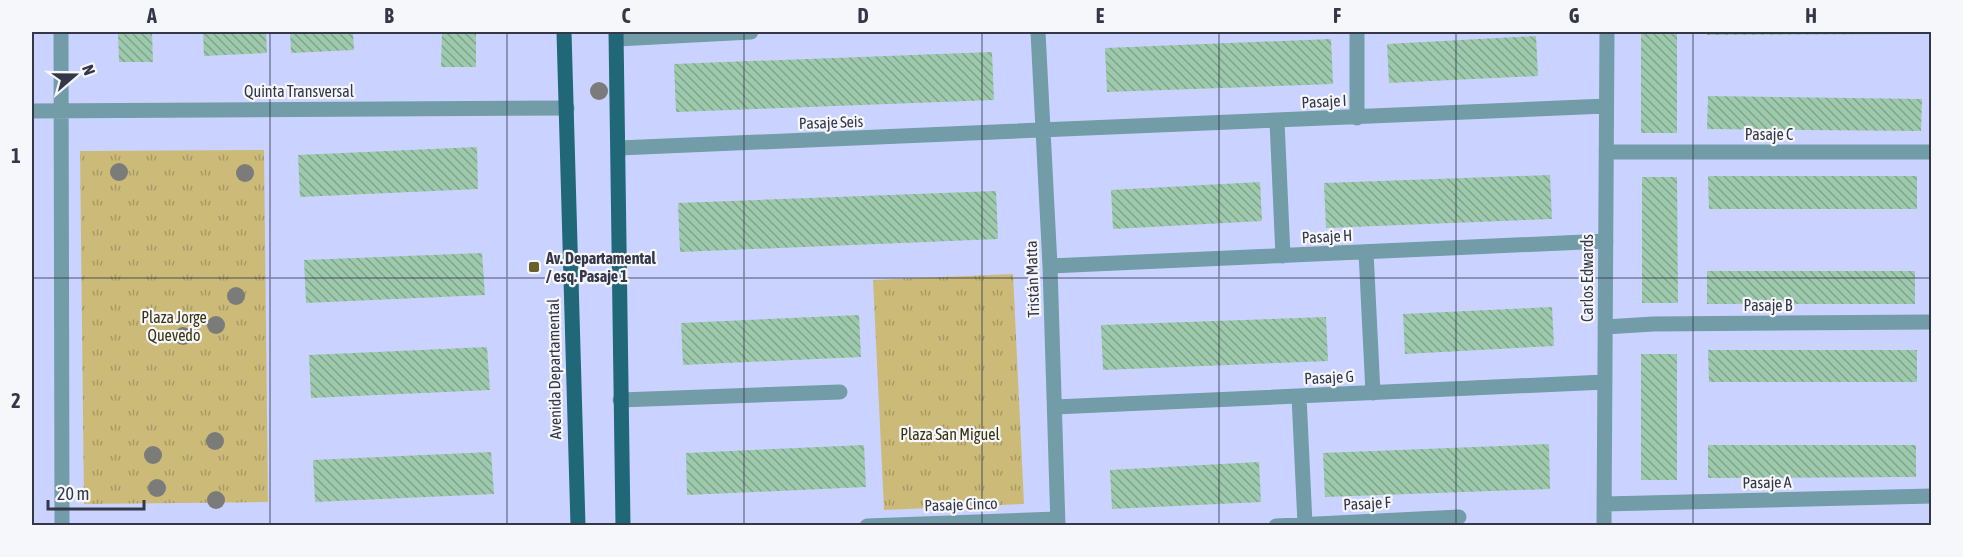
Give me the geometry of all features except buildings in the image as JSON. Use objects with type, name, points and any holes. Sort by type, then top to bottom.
[{"type":"main road","name":"Avenida Departamental","points":[[564,32],[578,525]]},
{"type":"main road","points":[[616,35],[623,525]]},
{"type":"street","points":[[61,32],[62,525]]},
{"type":"street","points":[[616,35],[751,32]]},
{"type":"street","name":"Tristán Matta","points":[[1038,32],[1050,266],[1058,522]]},
{"type":"street","points":[[1357,32],[1357,118]]},
{"type":"street","name":"Carlos Edwards","points":[[1604,525],[1606,32]]},
{"type":"street","name":"Pasaje I","points":[[1044,132],[1606,106]]},
{"type":"street","name":"Quinta Transversal","points":[[32,111],[567,108]]},
{"type":"street","points":[[1277,121],[1283,256]]},
{"type":"street","name":"Pasaje Seis","points":[[619,148],[1044,132]]},
{"type":"street","name":"Pasaje C","points":[[1606,152],[1932,152]]},
{"type":"street","name":"Pasaje H","points":[[1050,266],[1606,241]]},
{"type":"street","points":[[1366,252],[1373,393]]},
{"type":"street","name":"Pasaje B","points":[[1605,327],[1653,324],[1932,322]]},
{"type":"street","name":"Pasaje G","points":[[1055,407],[1605,382]]},
{"type":"street","points":[[620,400],[840,392]]},
{"type":"street","points":[[1299,396],[1305,524]]},
{"type":"street","name":"Pasaje A","points":[[1604,504],[1932,496]]},
{"type":"street","name":"Pasaje F","points":[[1276,525],[1459,517]]},
{"type":"street","name":"Pasaje Cinco","points":[[867,525],[1058,522]]},
{"type":"green space","name":"Plaza Jorge Quevedo","points":[[264,150],[268,502],[84,504],[80,151]]},
{"type":"green space","name":"Plaza San Miguel","points":[[1013,274],[1024,504],[884,510],[873,280]]},
{"type":"place","name":"Av. Departamental / esq. Pasaje 1","points":[[534,267]]}]
